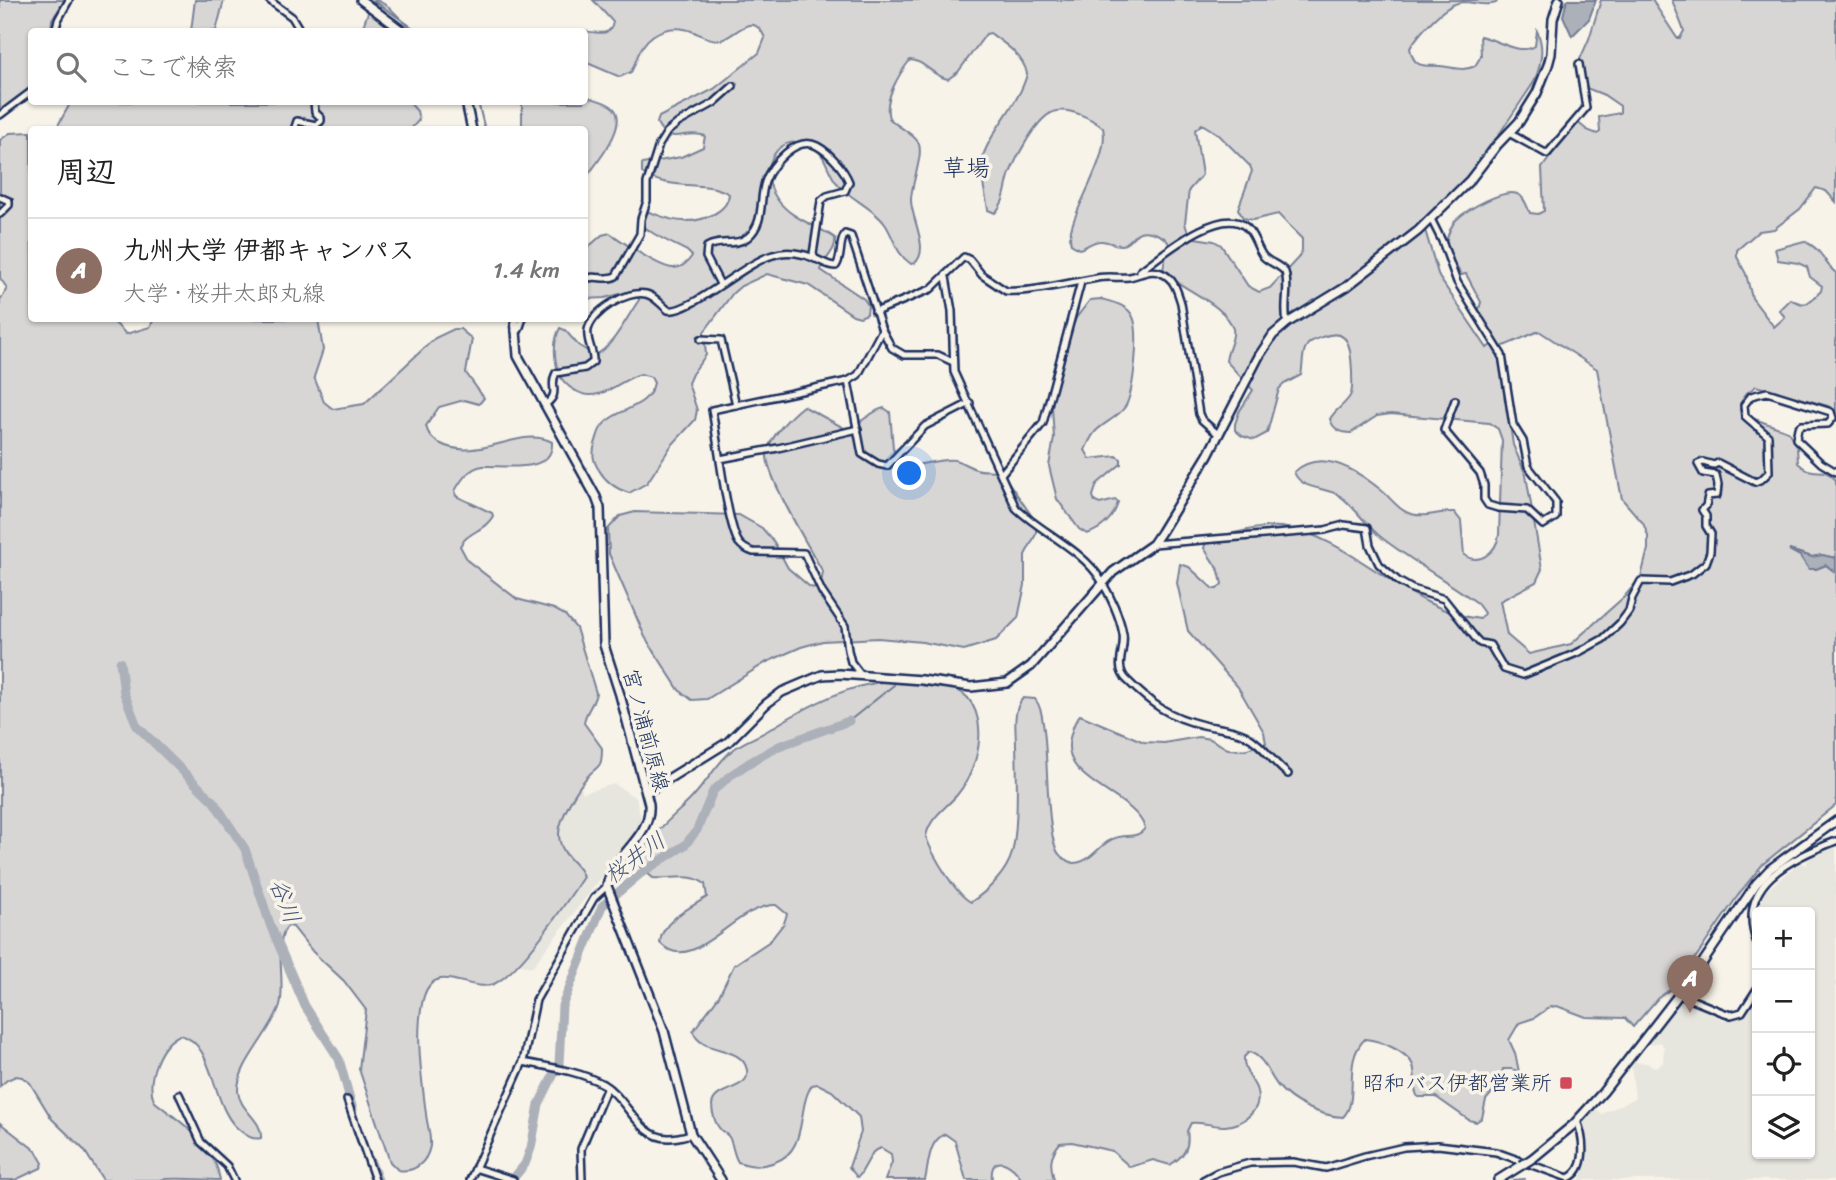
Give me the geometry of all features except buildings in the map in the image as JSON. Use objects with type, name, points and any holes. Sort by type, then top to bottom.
[{"type":"main road","points":[[360,0],[398,28]]},
{"type":"main road","points":[[647,792],[728,742],[782,692],[822,675],[861,676],[971,687],[1007,683],[1031,666],[1103,583],[1125,562],[1153,544],[1219,435],[1268,341],[1287,323],[1346,287],[1431,219],[1471,180],[1519,122],[1542,84],[1551,54],[1553,19],[1559,0]]},
{"type":"main road","points":[[467,105],[471,126]]},
{"type":"main road","name":"宮ノ浦前原線","points":[[515,322],[518,356],[597,497],[600,508],[604,645],[647,792],[650,813],[647,822],[614,867],[609,876],[608,889]]},
{"type":"main road","points":[[1498,1180],[1533,1158],[1577,1121],[1603,1092],[1678,994],[1756,884],[1770,869],[1836,821]]},
{"type":"main road","points":[[608,889],[670,1049],[691,1134],[721,1180]]},
{"type":"street","points":[[56,28],[69,0]]},
{"type":"street","points":[[269,0],[295,20],[298,28]]},
{"type":"street","points":[[1508,133],[1547,155],[1586,108],[1579,64]]},
{"type":"street","points":[[588,278],[592,276],[609,279],[616,276],[640,234],[641,219],[647,201],[647,183],[659,145],[667,132],[714,103],[733,86]]},
{"type":"street","points":[[0,114],[28,95]]},
{"type":"street","points":[[295,126],[300,120],[311,125],[319,124],[321,118],[315,112],[314,105]]},
{"type":"street","points":[[720,284],[706,257],[707,247],[710,244],[747,238],[759,219],[764,185],[770,172],[798,145],[817,146],[828,154],[849,182],[845,191],[827,196],[821,201],[813,254],[815,259]]},
{"type":"street","points":[[0,197],[9,201],[9,205],[0,214]]},
{"type":"street","points":[[1431,219],[1457,282],[1502,355],[1514,425],[1523,441],[1528,466],[1556,502],[1556,517],[1543,525],[1527,510],[1498,509],[1488,505],[1484,499],[1484,485],[1480,473],[1444,430],[1455,400]]},
{"type":"street","points":[[1134,276],[1167,250],[1198,232],[1217,223],[1237,221],[1249,230],[1264,257],[1285,272],[1288,286],[1285,313],[1287,323]]},
{"type":"street","points":[[545,405],[555,393],[553,378],[556,373],[584,368],[593,362],[588,332],[593,319],[628,296],[642,293],[652,296],[668,310],[687,307],[742,269],[774,254],[792,253],[815,259],[831,267],[836,266],[839,262],[841,240],[845,234],[849,234],[875,312],[892,348],[904,355],[938,355],[953,362]]},
{"type":"street","points":[[875,312],[931,289],[946,277],[960,259],[967,257],[982,275],[1006,291],[1096,278],[1134,276],[1150,271],[1160,272],[1176,287],[1187,335],[1199,414],[1219,435]]},
{"type":"street","points":[[946,277],[952,311],[954,372],[1016,508],[1029,521],[1075,554],[1103,583],[1123,632],[1120,668],[1129,682],[1157,707],[1172,716],[1249,737],[1288,774]]},
{"type":"street","points":[[1002,473],[1044,423],[1080,282]]},
{"type":"street","points":[[515,331],[519,330],[522,322]]},
{"type":"street","points":[[861,676],[852,662],[843,622],[822,592],[804,553],[753,552],[738,542],[712,410],[848,381],[858,375],[882,330]]},
{"type":"street","points":[[702,339],[722,340],[736,405]]},
{"type":"street","points":[[848,381],[862,454],[887,466],[925,426],[970,403]]},
{"type":"street","points":[[1153,544],[1325,530],[1344,525],[1367,528],[1370,545],[1379,564],[1412,589],[1444,599],[1480,643],[1490,645],[1504,669],[1523,676],[1603,639],[1629,611],[1632,598],[1642,581],[1670,582],[1692,574],[1706,563],[1711,534],[1702,510],[1706,506],[1708,496],[1717,494],[1718,482],[1716,475],[1703,474],[1698,464],[1718,463],[1755,482],[1762,480],[1769,472],[1768,436],[1745,416],[1744,405],[1751,396],[1767,392],[1831,412],[1833,418],[1828,424],[1804,423],[1798,428],[1797,439],[1821,463],[1836,472]]},
{"type":"street","points":[[720,458],[778,448],[858,429]]},
{"type":"street","points":[[1752,930],[1753,899],[1759,890],[1793,860],[1836,841]]},
{"type":"street","points":[[470,1180],[523,1062],[536,1000],[594,898],[608,889]]},
{"type":"street","points":[[1678,994],[1731,1015],[1741,1012],[1752,996]]},
{"type":"street","points":[[523,1062],[562,1070],[607,1087],[647,1130],[657,1136],[670,1138],[691,1134]]},
{"type":"street","points":[[582,1180],[581,1149],[607,1087]]},
{"type":"street","points":[[179,1094],[201,1142],[227,1166],[234,1180]]},
{"type":"street","points":[[347,1100],[376,1180]]},
{"type":"street","points":[[1203,1180],[1219,1172],[1250,1164],[1293,1162],[1326,1168],[1404,1147],[1438,1145],[1496,1152],[1568,1178],[1578,1172],[1582,1160],[1577,1121]]},
{"type":"street","points":[[475,1168],[510,1179]]},
{"type":"shaded area","points":[[0,0],[66,0],[52,19],[51,28],[28,28],[28,91],[18,103],[0,112]]},
{"type":"shaded area","points":[[195,0],[224,0],[217,28],[191,28]]},
{"type":"shaded area","points":[[377,0],[389,7],[410,28],[362,28],[372,1]]},
{"type":"shaded area","points":[[593,0],[1498,0],[1487,5],[1463,2],[1448,8],[1426,27],[1410,48],[1414,60],[1421,65],[1466,69],[1475,66],[1481,56],[1480,36],[1508,46],[1529,49],[1535,46],[1537,31],[1541,44],[1539,70],[1534,82],[1480,163],[1422,220],[1439,277],[1487,348],[1496,341],[1478,313],[1481,302],[1466,274],[1461,275],[1451,257],[1447,243],[1448,234],[1461,216],[1496,196],[1513,193],[1521,196],[1530,213],[1538,214],[1544,211],[1542,168],[1576,121],[1597,134],[1600,132],[1599,117],[1620,113],[1620,106],[1604,95],[1584,87],[1577,66],[1601,0],[1652,0],[1677,38],[1680,38],[1684,31],[1672,0],[1836,0],[1836,202],[1826,191],[1816,188],[1800,209],[1774,229],[1759,231],[1737,250],[1737,257],[1746,274],[1752,298],[1774,327],[1785,317],[1779,310],[1790,299],[1807,303],[1821,291],[1822,286],[1810,277],[1807,267],[1778,260],[1775,249],[1804,241],[1820,253],[1836,273],[1836,412],[1828,406],[1756,386],[1744,395],[1740,410],[1749,417],[1788,431],[1797,447],[1798,463],[1812,471],[1828,474],[1836,480],[1836,558],[1822,555],[1812,557],[1793,551],[1809,569],[1826,565],[1836,573],[1836,805],[1763,864],[1741,891],[1677,985],[1658,998],[1633,1027],[1625,1018],[1586,1017],[1557,1006],[1519,1023],[1509,1040],[1519,1072],[1503,1069],[1500,1083],[1486,1100],[1482,1118],[1476,1122],[1436,1097],[1418,1097],[1414,1070],[1408,1058],[1386,1045],[1365,1039],[1354,1058],[1351,1100],[1343,1117],[1316,1111],[1291,1098],[1278,1086],[1259,1058],[1249,1052],[1244,1057],[1244,1062],[1258,1096],[1255,1109],[1245,1119],[1232,1125],[1191,1123],[1187,1131],[1185,1151],[1170,1165],[1153,1160],[1130,1167],[1112,1151],[1072,1142],[1060,1143],[1052,1156],[1054,1180],[1022,1180],[1008,1165],[998,1163],[994,1165],[992,1180],[966,1180],[955,1141],[945,1134],[939,1137],[932,1147],[925,1180],[885,1180],[892,1162],[891,1154],[881,1148],[873,1152],[857,1177],[849,1167],[861,1132],[859,1117],[832,1091],[818,1084],[812,1085],[807,1094],[797,1138],[786,1156],[761,1166],[738,1162],[729,1137],[716,1122],[712,1105],[719,1094],[744,1082],[747,1070],[744,1062],[737,1056],[704,1044],[693,1031],[719,996],[734,965],[770,941],[784,923],[787,914],[776,905],[760,908],[745,915],[700,946],[686,952],[673,951],[660,943],[662,935],[671,921],[707,897],[705,884],[687,877],[653,878],[640,867],[639,862],[653,837],[694,795],[730,752],[825,699],[866,685],[909,680],[941,685],[962,693],[972,703],[978,720],[978,750],[963,787],[934,819],[926,837],[952,883],[971,902],[996,881],[1010,860],[1017,815],[1016,714],[1023,698],[1035,699],[1044,730],[1050,815],[1055,845],[1063,858],[1073,863],[1085,860],[1109,841],[1135,835],[1145,828],[1138,816],[1126,805],[1084,775],[1074,764],[1069,750],[1074,723],[1080,715],[1144,742],[1164,743],[1198,737],[1210,739],[1228,749],[1244,750],[1266,743],[1264,732],[1238,687],[1188,631],[1177,583],[1180,564],[1189,567],[1213,589],[1217,589],[1222,584],[1219,571],[1204,548],[1207,538],[1253,529],[1281,527],[1307,533],[1332,544],[1428,603],[1453,613],[1480,619],[1484,613],[1476,602],[1382,538],[1340,496],[1302,482],[1294,472],[1316,462],[1339,464],[1372,483],[1406,512],[1424,515],[1454,512],[1461,521],[1464,555],[1476,559],[1491,552],[1499,535],[1502,440],[1498,429],[1489,423],[1391,414],[1377,416],[1351,433],[1338,430],[1330,419],[1351,394],[1352,364],[1348,343],[1339,335],[1332,334],[1306,346],[1301,375],[1279,389],[1267,433],[1254,440],[1242,436],[1235,430],[1235,424],[1253,390],[1226,361],[1233,329],[1222,312],[1164,272],[1168,242],[1157,234],[1143,231],[1122,245],[1100,241],[1079,249],[1071,244],[1070,234],[1074,221],[1100,157],[1104,142],[1103,128],[1087,117],[1073,112],[1059,111],[1047,116],[1034,130],[1017,157],[999,209],[995,213],[988,210],[982,175],[983,156],[1018,96],[1027,74],[1018,56],[990,33],[986,34],[958,72],[948,79],[910,60],[890,95],[889,118],[912,135],[920,147],[911,201],[921,243],[919,257],[915,263],[911,264],[902,255],[880,218],[836,182],[817,150],[801,143],[790,143],[781,147],[774,155],[769,176],[777,199],[797,217],[835,238],[834,247],[821,270],[864,299],[868,305],[867,314],[860,317],[853,315],[808,285],[767,274],[741,286],[704,332],[706,355],[688,383],[697,410],[695,420],[671,446],[647,483],[629,493],[620,489],[605,478],[595,464],[594,451],[598,436],[607,421],[645,399],[654,383],[651,377],[641,374],[602,393],[594,395],[576,391],[565,383],[558,371],[556,338],[560,328],[565,330],[578,345],[594,355],[613,340],[639,300],[639,294],[631,291],[605,298],[588,299],[588,247],[602,235],[610,233],[668,267],[680,267],[692,256],[653,233],[638,219],[649,212],[677,221],[700,219],[714,214],[724,206],[729,194],[710,187],[653,179],[642,173],[642,164],[681,157],[703,147],[705,136],[667,134],[657,123],[659,117],[714,89],[759,53],[765,38],[760,30],[750,25],[721,40],[673,28],[659,32],[648,40],[639,52],[631,72],[620,77],[588,63],[588,32],[606,32],[613,22]],"holes":[[[1202,124],[1218,134],[1252,171],[1238,209],[1243,218],[1253,220],[1278,214],[1302,239],[1302,250],[1298,258],[1270,288],[1259,292],[1248,286],[1221,245],[1195,238],[1187,230],[1185,223],[1189,190],[1202,175],[1195,130]],[[1539,331],[1597,369],[1622,499],[1643,523],[1648,536],[1648,549],[1641,577],[1624,597],[1571,644],[1529,654],[1507,635],[1500,601],[1536,582],[1542,569],[1526,475],[1513,445],[1499,348]]]},
{"type":"shaded area","points":[[1567,0],[1596,0],[1589,19],[1572,36],[1563,16]]},
{"type":"shaded area","points":[[588,97],[611,106],[617,113],[618,122],[610,143],[588,175],[588,126],[522,126],[522,105],[588,105]]},
{"type":"shaded area","points":[[69,105],[412,105],[417,111],[419,120],[414,126],[58,126]]},
{"type":"shaded area","points":[[28,132],[28,322],[114,322],[126,334],[150,327],[152,322],[318,322],[323,350],[314,377],[324,402],[333,409],[364,404],[435,338],[460,329],[472,339],[466,373],[484,398],[479,404],[464,400],[439,407],[426,426],[430,436],[439,443],[454,448],[469,449],[526,438],[540,438],[552,442],[545,460],[525,466],[478,467],[466,475],[455,491],[456,496],[492,513],[493,516],[460,546],[468,561],[517,599],[554,609],[565,615],[576,628],[596,693],[584,723],[602,748],[602,756],[600,764],[584,781],[569,804],[559,836],[563,850],[583,877],[542,936],[505,977],[485,986],[445,979],[429,985],[421,1009],[419,1039],[430,1146],[423,1161],[410,1170],[398,1170],[390,1162],[359,1069],[366,1010],[344,981],[313,952],[293,927],[288,926],[281,940],[280,1005],[239,1081],[239,1098],[258,1126],[261,1138],[249,1137],[232,1122],[224,1109],[201,1051],[192,1041],[180,1035],[173,1040],[160,1054],[153,1073],[154,1101],[204,1144],[217,1166],[220,1180],[103,1180],[84,1150],[52,1119],[30,1083],[16,1076],[0,1086],[0,301],[7,288],[0,278],[0,140],[10,133]]},
{"type":"shaded area","points":[[1101,299],[1119,305],[1131,313],[1135,324],[1136,348],[1131,389],[1125,407],[1096,431],[1085,450],[1090,459],[1116,456],[1121,459],[1121,464],[1097,484],[1093,496],[1095,502],[1100,504],[1115,500],[1118,502],[1114,513],[1098,529],[1087,534],[1079,529],[1057,499],[1049,466],[1054,438],[1052,407],[1056,366],[1076,318],[1090,300]]},
{"type":"shaded area","points":[[803,406],[844,428],[884,408],[890,412],[893,448],[897,460],[911,465],[955,460],[976,469],[1002,473],[1036,522],[1036,534],[1025,555],[1025,585],[1018,618],[996,640],[964,650],[922,642],[878,638],[823,641],[801,647],[767,662],[707,699],[692,700],[679,690],[645,637],[609,554],[608,529],[620,516],[635,512],[739,515],[762,528],[774,542],[788,568],[810,587],[820,589],[823,572],[780,494],[767,453],[776,434]]},
{"type":"shaded area","points":[[1789,550],[1812,557],[1822,555],[1836,558],[1836,573],[1826,565],[1809,569],[1800,556]]},
{"type":"shaded area","points":[[575,772],[583,793],[614,784],[636,798],[641,819],[628,843],[532,967],[475,956]]},
{"type":"shaded area","points":[[1836,846],[1836,1180],[1580,1180],[1587,1161],[1579,1137],[1579,1125],[1597,1109],[1602,1114],[1635,1098],[1631,1064],[1633,1062],[1655,1067],[1663,1063],[1664,1048],[1661,1042],[1645,1042],[1680,997],[1723,1020],[1747,1014],[1752,1004],[1752,1159],[1815,1159],[1815,907],[1759,907],[1762,894],[1797,865],[1803,863],[1807,866],[1807,861]]},
{"type":"shaded area","points":[[0,1123],[36,1151],[43,1163],[41,1168],[15,1180],[0,1180]]},
{"type":"waterway","points":[[373,0],[413,28]]},
{"type":"waterway","points":[[479,105],[484,126]]},
{"type":"waterway","name":"谷川","points":[[120,662],[124,693],[137,726],[214,802],[245,849],[271,927],[305,1006],[339,1059],[353,1110]]},
{"type":"waterway","points":[[849,721],[894,685]]},
{"type":"waterway","name":"桜井川","points":[[512,1180],[525,1164],[531,1148],[539,1104],[559,1064],[562,1006],[602,906],[640,874],[685,845],[697,830],[713,791],[731,775],[779,746],[849,721]]},
{"type":"waterway","name":"谷川","points":[[370,1160],[378,1180]]},
{"type":"waterway","points":[[1513,1180],[1525,1179]]},
{"type":"place","name":"九州大学 伊都キャンパス","points":[[1690,1013]]},
{"type":"place","name":"昭和バス伊都営業所","points":[[1566,1083]]},
{"type":"district","name":"草場","points":[[966,168]]}]
